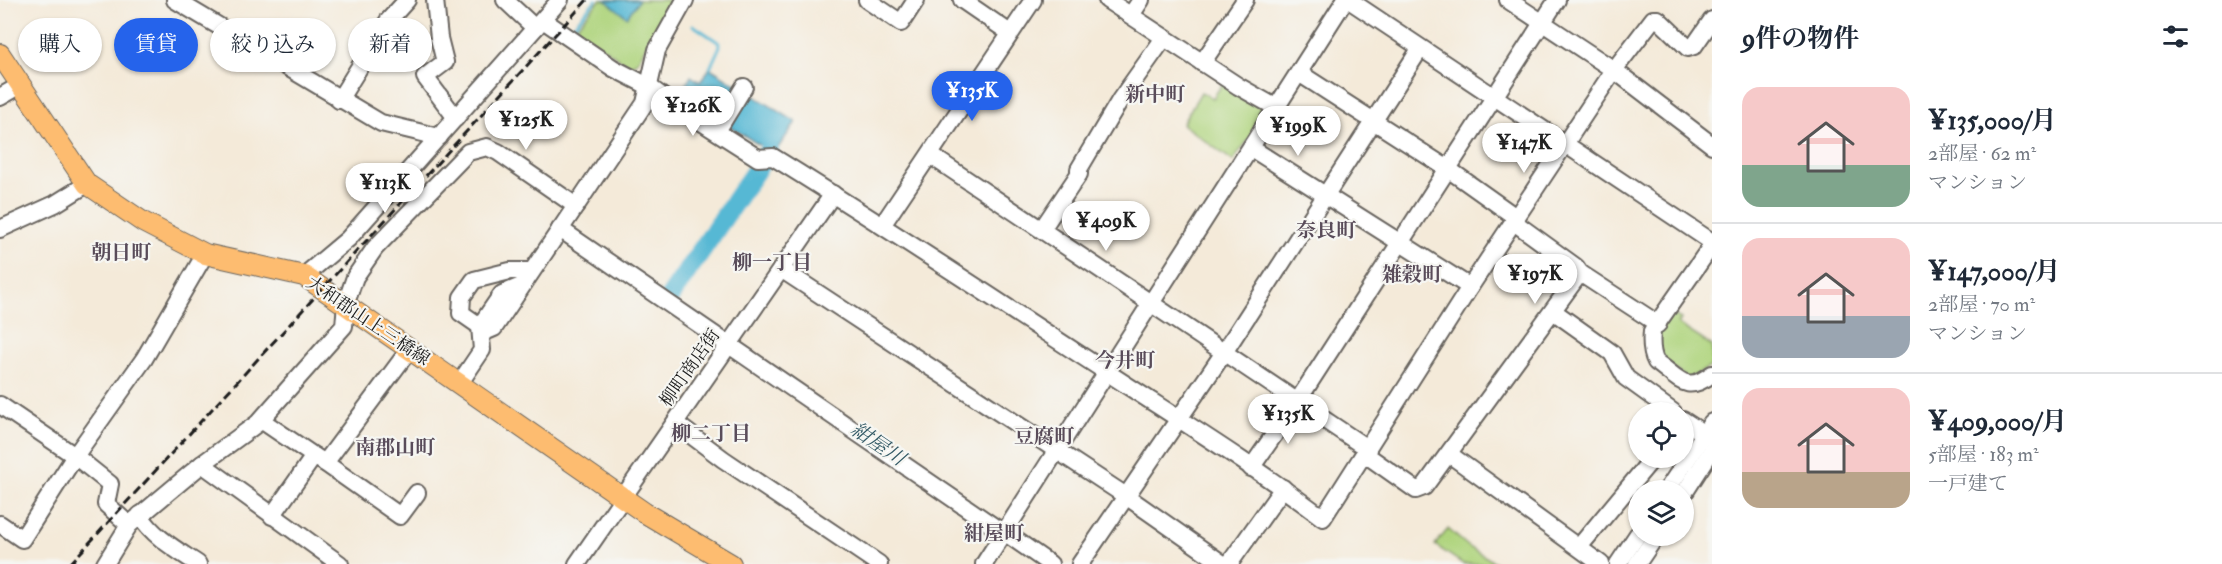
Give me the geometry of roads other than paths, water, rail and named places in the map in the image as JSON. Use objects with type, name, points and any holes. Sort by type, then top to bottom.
[{"type":"main road","name":"大和郡山上三橋線","points":[[0,54],[87,184],[143,222],[205,255],[304,276],[622,496],[727,563]]},
{"type":"street","points":[[176,0],[339,100],[381,123],[440,136]]},
{"type":"street","points":[[339,100],[388,21],[406,0]]},
{"type":"street","points":[[435,0],[439,38],[446,62],[425,76],[456,118]]},
{"type":"street","points":[[505,0],[539,24],[633,80],[648,86],[717,131],[883,224],[1179,418],[1283,488],[1323,518],[1470,287],[1614,70],[1653,18],[1658,19],[1688,48],[1694,46],[1712,20]]},
{"type":"street","points":[[304,276],[348,239],[560,0]]},
{"type":"street","points":[[532,271],[510,271],[474,280],[462,297],[461,313],[487,331],[494,328],[645,103],[657,50],[685,0]]},
{"type":"street","points":[[867,0],[901,23],[916,0]]},
{"type":"street","points":[[962,0],[1010,33]]},
{"type":"street","points":[[883,224],[1033,0]]},
{"type":"street","points":[[1107,0],[1202,63],[1277,108]]},
{"type":"street","points":[[1131,15],[1141,0]]},
{"type":"street","points":[[1202,63],[1245,0]]},
{"type":"street","points":[[984,564],[1347,0],[1712,243],[1658,324],[1652,337],[1653,357],[1656,362],[1689,385],[1697,385],[1712,374]]},
{"type":"street","points":[[1508,0],[1614,70],[1712,145]]},
{"type":"street","points":[[1251,468],[1297,402],[1557,0]]},
{"type":"street","points":[[1042,229],[1079,174],[1079,169],[1120,100],[1164,38]]},
{"type":"street","points":[[1080,564],[1223,354],[1420,49]]},
{"type":"street","points":[[1299,73],[1448,169],[1576,267],[1580,273],[1658,324]]},
{"type":"street","points":[[0,97],[21,85]]},
{"type":"street","points":[[717,131],[744,87]]},
{"type":"street","points":[[105,564],[134,520],[202,464],[261,420],[344,326],[346,303],[355,277],[375,248],[468,152],[487,147],[498,152],[576,206]]},
{"type":"street","points":[[1251,148],[1470,287]]},
{"type":"street","points":[[930,155],[1297,402],[1416,490],[1424,488],[1580,273]]},
{"type":"street","points":[[0,212],[5,228],[87,184]]},
{"type":"street","name":"柳町商店街","points":[[578,564],[622,496],[729,346],[833,194]]},
{"type":"street","points":[[560,229],[996,528],[1005,530],[1060,564]]},
{"type":"street","points":[[0,524],[22,539],[75,456],[144,359],[205,255]]},
{"type":"street","points":[[781,269],[1126,496],[1223,564]]},
{"type":"street","points":[[1552,311],[1612,353],[1626,378],[1658,402]]},
{"type":"street","points":[[459,384],[482,350],[480,326]]},
{"type":"street","points":[[272,516],[410,350]]},
{"type":"street","points":[[0,405],[75,456],[110,484],[106,504],[147,527],[159,538],[198,564]]},
{"type":"street","points":[[261,420],[400,516],[417,493]]},
{"type":"street","points":[[675,423],[723,459],[879,564]]},
{"type":"street","points":[[1674,480],[1709,432],[1694,425]]},
{"type":"street","points":[[1693,480],[1712,450]]},
{"type":"street","points":[[1449,454],[1600,564]]},
{"type":"street","points":[[202,464],[272,516],[322,559],[340,564]]},
{"type":"street","points":[[1579,547],[1645,468]]},
{"type":"street","points":[[1229,564],[1283,488]]},
{"type":"street","points":[[1005,530],[1050,564]]},
{"type":"street","points":[[1618,564],[1630,546]]},
{"type":"street","points":[[1637,564],[1649,546]]},
{"type":"water","points":[[605,0],[639,0],[627,17]]},
{"type":"water","points":[[710,68],[796,122],[772,153],[680,95],[691,76],[700,82]]},
{"type":"waterway","points":[[572,27],[596,0]]},
{"type":"waterway","points":[[693,25],[718,42],[720,46],[710,68]]},
{"type":"waterway","name":"紺屋川","points":[[669,298],[769,151]]},
{"type":"railway","points":[[70,564],[587,0]]},
{"type":"district","name":"新中町","points":[[1155,94]]},
{"type":"district","name":"奈良町","points":[[1326,230]]},
{"type":"district","name":"朝日町","points":[[121,252]]},
{"type":"district","name":"柳一丁目","points":[[772,262]]},
{"type":"district","name":"雑穀町","points":[[1412,274]]},
{"type":"district","name":"今井町","points":[[1125,360]]},
{"type":"district","name":"柳二丁目","points":[[711,433]]},
{"type":"district","name":"豆腐町","points":[[1044,436]]},
{"type":"district","name":"南郡山町","points":[[395,447]]},
{"type":"district","name":"紺屋町","points":[[994,533]]}]
